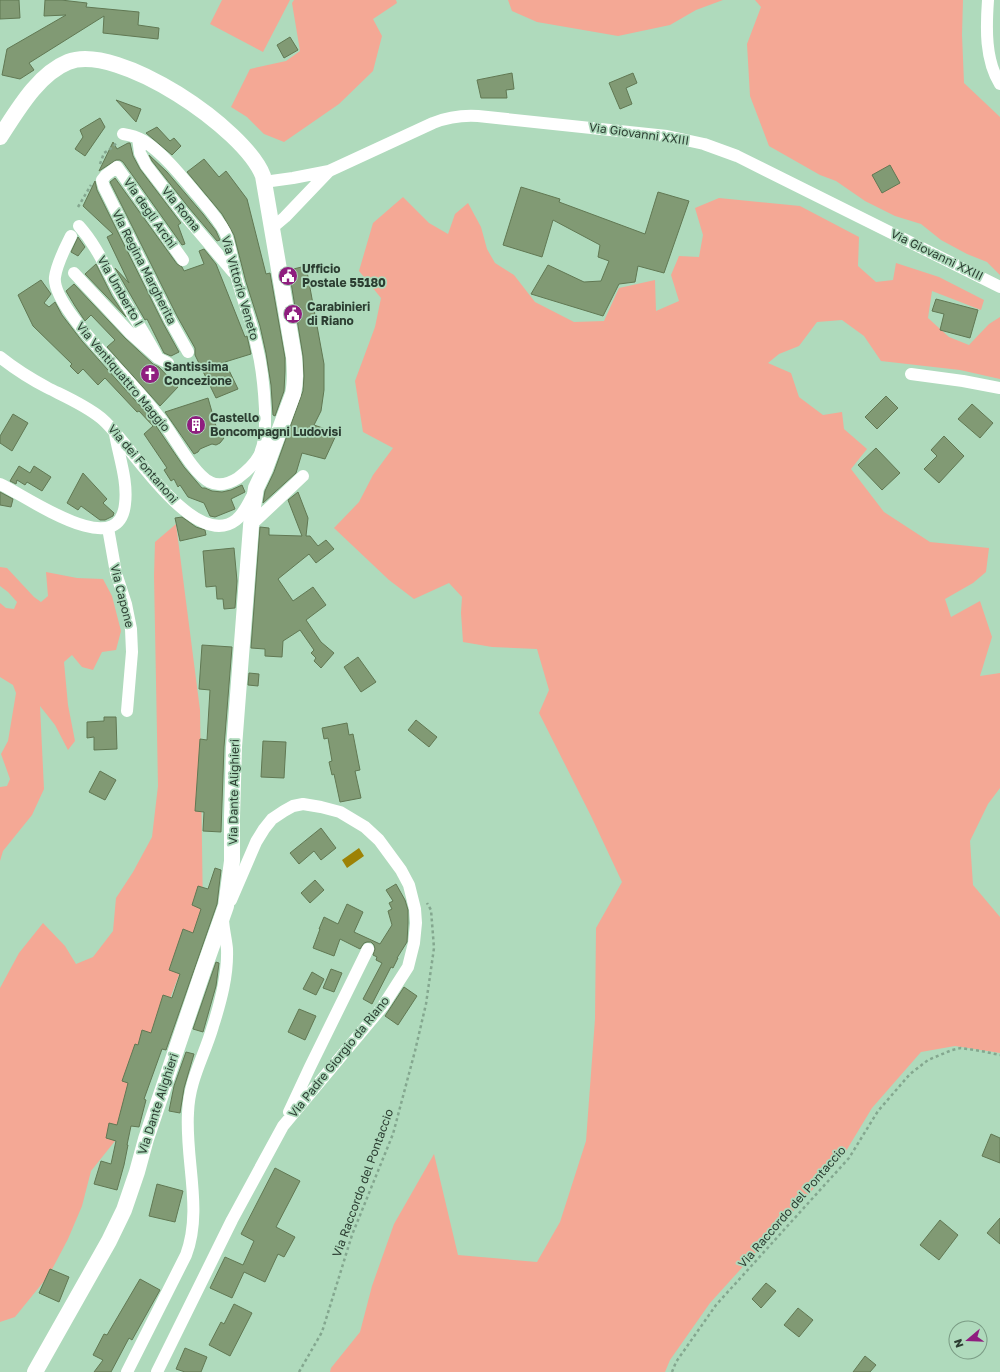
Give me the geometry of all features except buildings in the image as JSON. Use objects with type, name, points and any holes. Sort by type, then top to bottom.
[{"type":"main road","name":"Via Dante Alighieri","points":[[0,137],[24,101],[50,73],[64,64],[74,60],[87,58],[112,63],[147,78],[195,105],[230,133],[250,154],[258,166],[264,182],[294,357],[295,377],[293,394],[266,446],[256,488],[250,526],[234,747],[232,861],[229,893],[222,919],[200,979],[124,1210],[109,1241],[35,1372]]},
{"type":"street","points":[[988,0],[987,26],[989,54],[994,72],[1000,84]]},
{"type":"street","name":"Via Giovanni XXIII","points":[[264,182],[329,171],[433,122],[462,116],[478,116],[668,136],[704,144],[737,156],[1000,287]]},
{"type":"street","name":"Via Vittorio Veneto","points":[[123,134],[138,138],[160,154],[173,167],[220,225],[228,240],[236,275],[254,332],[260,362],[264,398],[266,446]]},
{"type":"street","name":"Via Roma","points":[[138,138],[140,152],[146,165],[183,213],[236,275]]},
{"type":"street","name":"Via Regina Margherita","points":[[118,167],[106,175],[102,180],[104,187],[170,320],[188,352]]},
{"type":"street","name":"Via degli Archi","points":[[118,167],[183,260]]},
{"type":"street","name":"Via Giovanni XXIII","points":[[272,228],[285,217],[329,171]]},
{"type":"street","name":"Via Umberto I","points":[[74,273],[130,333],[163,360],[150,343],[119,291],[94,244],[80,226]]},
{"type":"street","name":"Via Ventiquattro Maggio","points":[[71,236],[62,255],[55,277],[55,286],[59,295],[88,336],[161,420],[201,475],[209,481],[217,484],[231,482],[245,473],[252,466],[266,446]]},
{"type":"street","name":"Via dei Fontanoni","points":[[0,357],[33,380],[95,413],[114,430],[142,466],[170,498],[203,522],[217,525],[226,525],[233,522],[241,515],[256,488]]},
{"type":"street","points":[[911,374],[1000,388]]},
{"type":"street","points":[[0,484],[78,524],[96,529],[108,528],[118,522],[125,504],[124,481],[114,430]]},
{"type":"street","points":[[250,526],[303,476]]},
{"type":"street","name":"Via Capone","points":[[108,528],[116,573],[126,604],[131,630],[132,652],[127,711]]},
{"type":"street","name":"Via Padre Giorgio da Riano","points":[[157,1372],[232,1220],[283,1126],[373,1020],[392,993],[404,973],[410,959],[415,935],[415,909],[411,892],[401,870],[379,840],[366,828],[336,810],[308,804],[289,808],[278,814],[264,829],[251,852],[222,919]]},
{"type":"street","points":[[127,1372],[186,1255],[191,1240],[193,1211],[188,1132],[188,1106],[193,1080],[213,1027],[226,975],[227,947],[222,919]]},
{"type":"street","points":[[283,1126],[310,1067],[368,949]]},
{"type":"path","name":"Via Raccordo del Pontaccio","points":[[300,1372],[322,1332],[352,1235],[392,1134],[415,1051],[426,1004],[434,948],[431,910],[424,900]]},
{"type":"path","name":"Via Raccordo del Pontaccio","points":[[672,1372],[676,1362],[716,1305],[849,1158],[878,1111],[910,1074],[928,1060],[961,1048],[1000,1055]]},
{"type":"shaded area","points":[[222,0],[290,0],[263,52],[210,24]]},
{"type":"shaded area","points":[[294,0],[396,0],[397,3],[373,19],[382,36],[373,71],[339,104],[284,142],[264,134],[247,117],[231,107],[250,69],[286,61],[300,51],[292,3]]},
{"type":"shaded area","points":[[508,0],[723,0],[696,10],[670,25],[618,36],[537,22],[512,11]]},
{"type":"shaded area","points":[[755,0],[963,0],[962,35],[964,83],[1000,117],[1000,275],[987,262],[967,254],[941,240],[921,224],[895,216],[865,201],[836,181],[820,175],[769,146],[750,96],[747,44],[761,7]]},
{"type":"shaded area","points":[[403,197],[429,223],[448,234],[455,214],[468,203],[481,227],[487,249],[495,263],[514,275],[535,302],[574,322],[604,321],[619,288],[655,280],[656,311],[679,301],[671,275],[679,256],[699,257],[703,235],[695,208],[719,198],[800,206],[859,237],[858,266],[876,282],[893,280],[896,263],[939,277],[984,300],[981,310],[932,291],[928,318],[949,337],[969,345],[989,324],[1000,317],[1000,379],[960,370],[881,361],[864,336],[842,320],[817,322],[799,346],[779,354],[768,363],[791,373],[799,397],[823,415],[842,412],[844,429],[867,449],[851,469],[884,512],[930,542],[989,548],[986,572],[973,583],[945,599],[951,617],[980,601],[992,637],[980,676],[1000,673],[1000,788],[988,804],[970,841],[973,885],[1000,917],[1000,1053],[955,1046],[921,1052],[872,1108],[843,1156],[710,1303],[670,1360],[665,1372],[330,1372],[331,1368],[360,1332],[372,1286],[394,1224],[434,1154],[458,1255],[537,1262],[560,1222],[586,1141],[595,1019],[596,928],[622,882],[591,816],[539,713],[549,690],[537,649],[492,647],[463,642],[461,613],[462,597],[449,583],[414,599],[389,580],[334,528],[359,502],[373,475],[393,448],[363,432],[355,381],[375,327],[381,298],[359,271],[373,223]]},
{"type":"shaded area","points":[[176,524],[200,710],[203,913],[131,1099],[119,1136],[91,1171],[82,1206],[68,1239],[49,1275],[15,1317],[0,1322],[0,988],[19,953],[43,923],[65,946],[76,964],[93,957],[113,931],[116,898],[133,872],[152,837],[158,786],[154,576],[155,542]]},
{"type":"shaded area","points":[[0,567],[7,568],[34,597],[41,602],[48,596],[46,572],[77,578],[103,579],[112,596],[121,631],[116,650],[102,652],[93,670],[82,667],[72,655],[64,662],[68,705],[75,741],[68,750],[55,725],[40,706],[44,789],[32,815],[3,851],[0,861],[0,787],[7,786],[10,779],[1,754],[8,741],[16,693],[13,685],[0,677],[0,603],[6,608],[14,609],[17,602],[0,586]]},
{"type":"shaded area","points":[[359,848],[364,856],[347,868],[342,860]]},
{"type":"place","name":"Ufficio Postale 55180","points":[[288,276]]},
{"type":"place","name":"Carabinieri di Riano","points":[[293,314]]},
{"type":"place","name":"Santissima Concezione","points":[[150,374]]},
{"type":"place","name":"Castello Boncompagni Ludovisi","points":[[196,425]]}]
